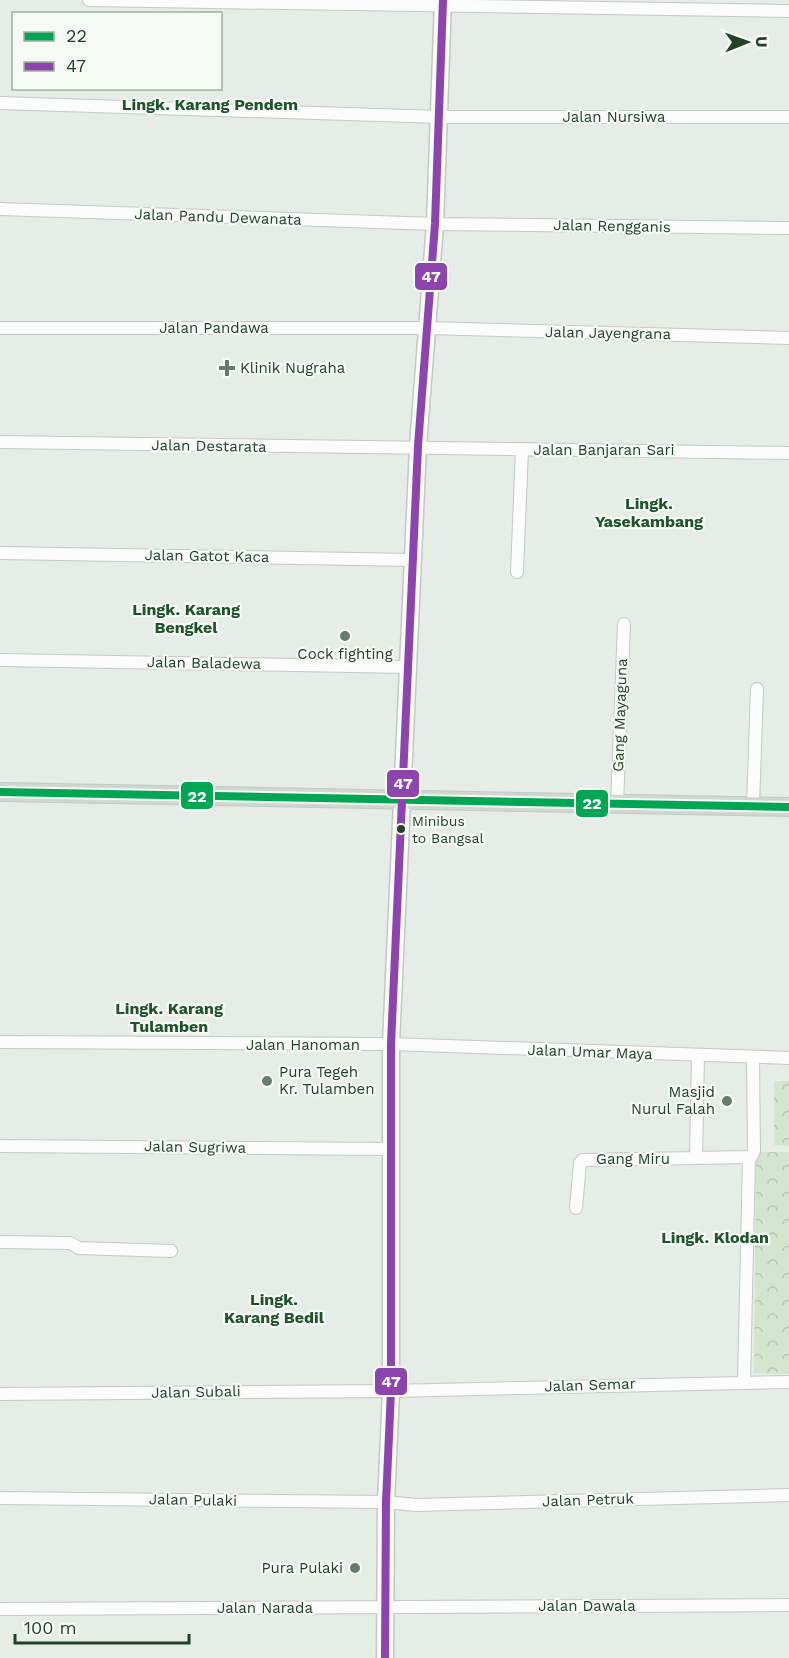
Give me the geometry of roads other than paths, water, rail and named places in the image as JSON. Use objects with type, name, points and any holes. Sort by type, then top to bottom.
[{"type":"main road","points":[[385,1658],[386,1502],[391,1390],[391,1044],[418,446],[435,224],[443,3]]},
{"type":"main road","points":[[0,792],[789,807]]},
{"type":"street","points":[[89,0],[443,3],[789,11]]},
{"type":"street","name":"Jalan Nursiwa","points":[[0,103],[440,117],[789,117]]},
{"type":"street","name":"Jalan Pandu Dewanata","points":[[0,209],[435,224]]},
{"type":"street","name":"Jalan Rengganis","points":[[435,224],[789,228]]},
{"type":"street","name":"Jalan Pandawa","points":[[0,328],[428,328]]},
{"type":"street","name":"Jalan Jayengrana","points":[[428,328],[789,338]]},
{"type":"street","name":"Jalan Destarata","points":[[0,442],[245,447],[418,446]]},
{"type":"street","name":"Jalan Banjaran Sari","points":[[418,446],[789,453]]},
{"type":"street","points":[[517,572],[522,449]]},
{"type":"street","name":"Jalan Gatot Kaca","points":[[0,553],[414,560]]},
{"type":"street","name":"Gang Mayaguna","points":[[617,805],[624,624]]},
{"type":"street","name":"Jalan Baladewa","points":[[0,660],[408,667]]},
{"type":"street","points":[[753,806],[758,689]]},
{"type":"street","name":"Jalan Hanoman","points":[[0,1042],[391,1044]]},
{"type":"street","name":"Jalan Umar Maya","points":[[391,1044],[789,1058]]},
{"type":"street","points":[[696,1158],[698,1056]]},
{"type":"street","points":[[744,1382],[748,1158],[754,1151],[753,1058]]},
{"type":"street","name":"Jalan Sugriwa","points":[[0,1146],[390,1149]]},
{"type":"street","name":"Gang Miru","points":[[576,1208],[580,1163],[583,1160],[748,1158]]},
{"type":"street","points":[[0,1242],[70,1243],[79,1248],[171,1251]]},
{"type":"street","name":"Jalan Semar","points":[[391,1390],[789,1382]]},
{"type":"street","name":"Jalan Subali","points":[[0,1394],[391,1390]]},
{"type":"street","name":"Jalan Petruk","points":[[386,1502],[416,1505],[789,1495]]},
{"type":"street","name":"Jalan Pulaki","points":[[0,1498],[386,1502]]},
{"type":"street","name":"Jalan Dawala","points":[[386,1607],[789,1605]]},
{"type":"street","name":"Jalan Narada","points":[[0,1609],[386,1607]]},
{"type":"place","name":"Klinik Nugraha","points":[[227,368]]},
{"type":"place","name":"Cock fighting","points":[[345,636]]},
{"type":"place","name":"Minibus to Bangsal","points":[[401,829]]},
{"type":"place","name":"Pura Tegeh Kr. Tulamben","points":[[267,1081]]},
{"type":"place","name":"Masjid Nurul Falah","points":[[727,1101]]},
{"type":"place","name":"Pura Pulaki","points":[[355,1568]]},
{"type":"district","name":"Lingk. Karang Pendem","points":[[210,104]]},
{"type":"district","name":"Lingk. Yasekambang","points":[[649,512]]},
{"type":"district","name":"Lingk. Karang Bengkel","points":[[186,618]]},
{"type":"district","name":"Lingk. Karang Tulamben","points":[[169,1017]]},
{"type":"district","name":"Lingk. Klodan","points":[[715,1237]]},
{"type":"district","name":"Lingk. Karang Bedil","points":[[274,1308]]}]
